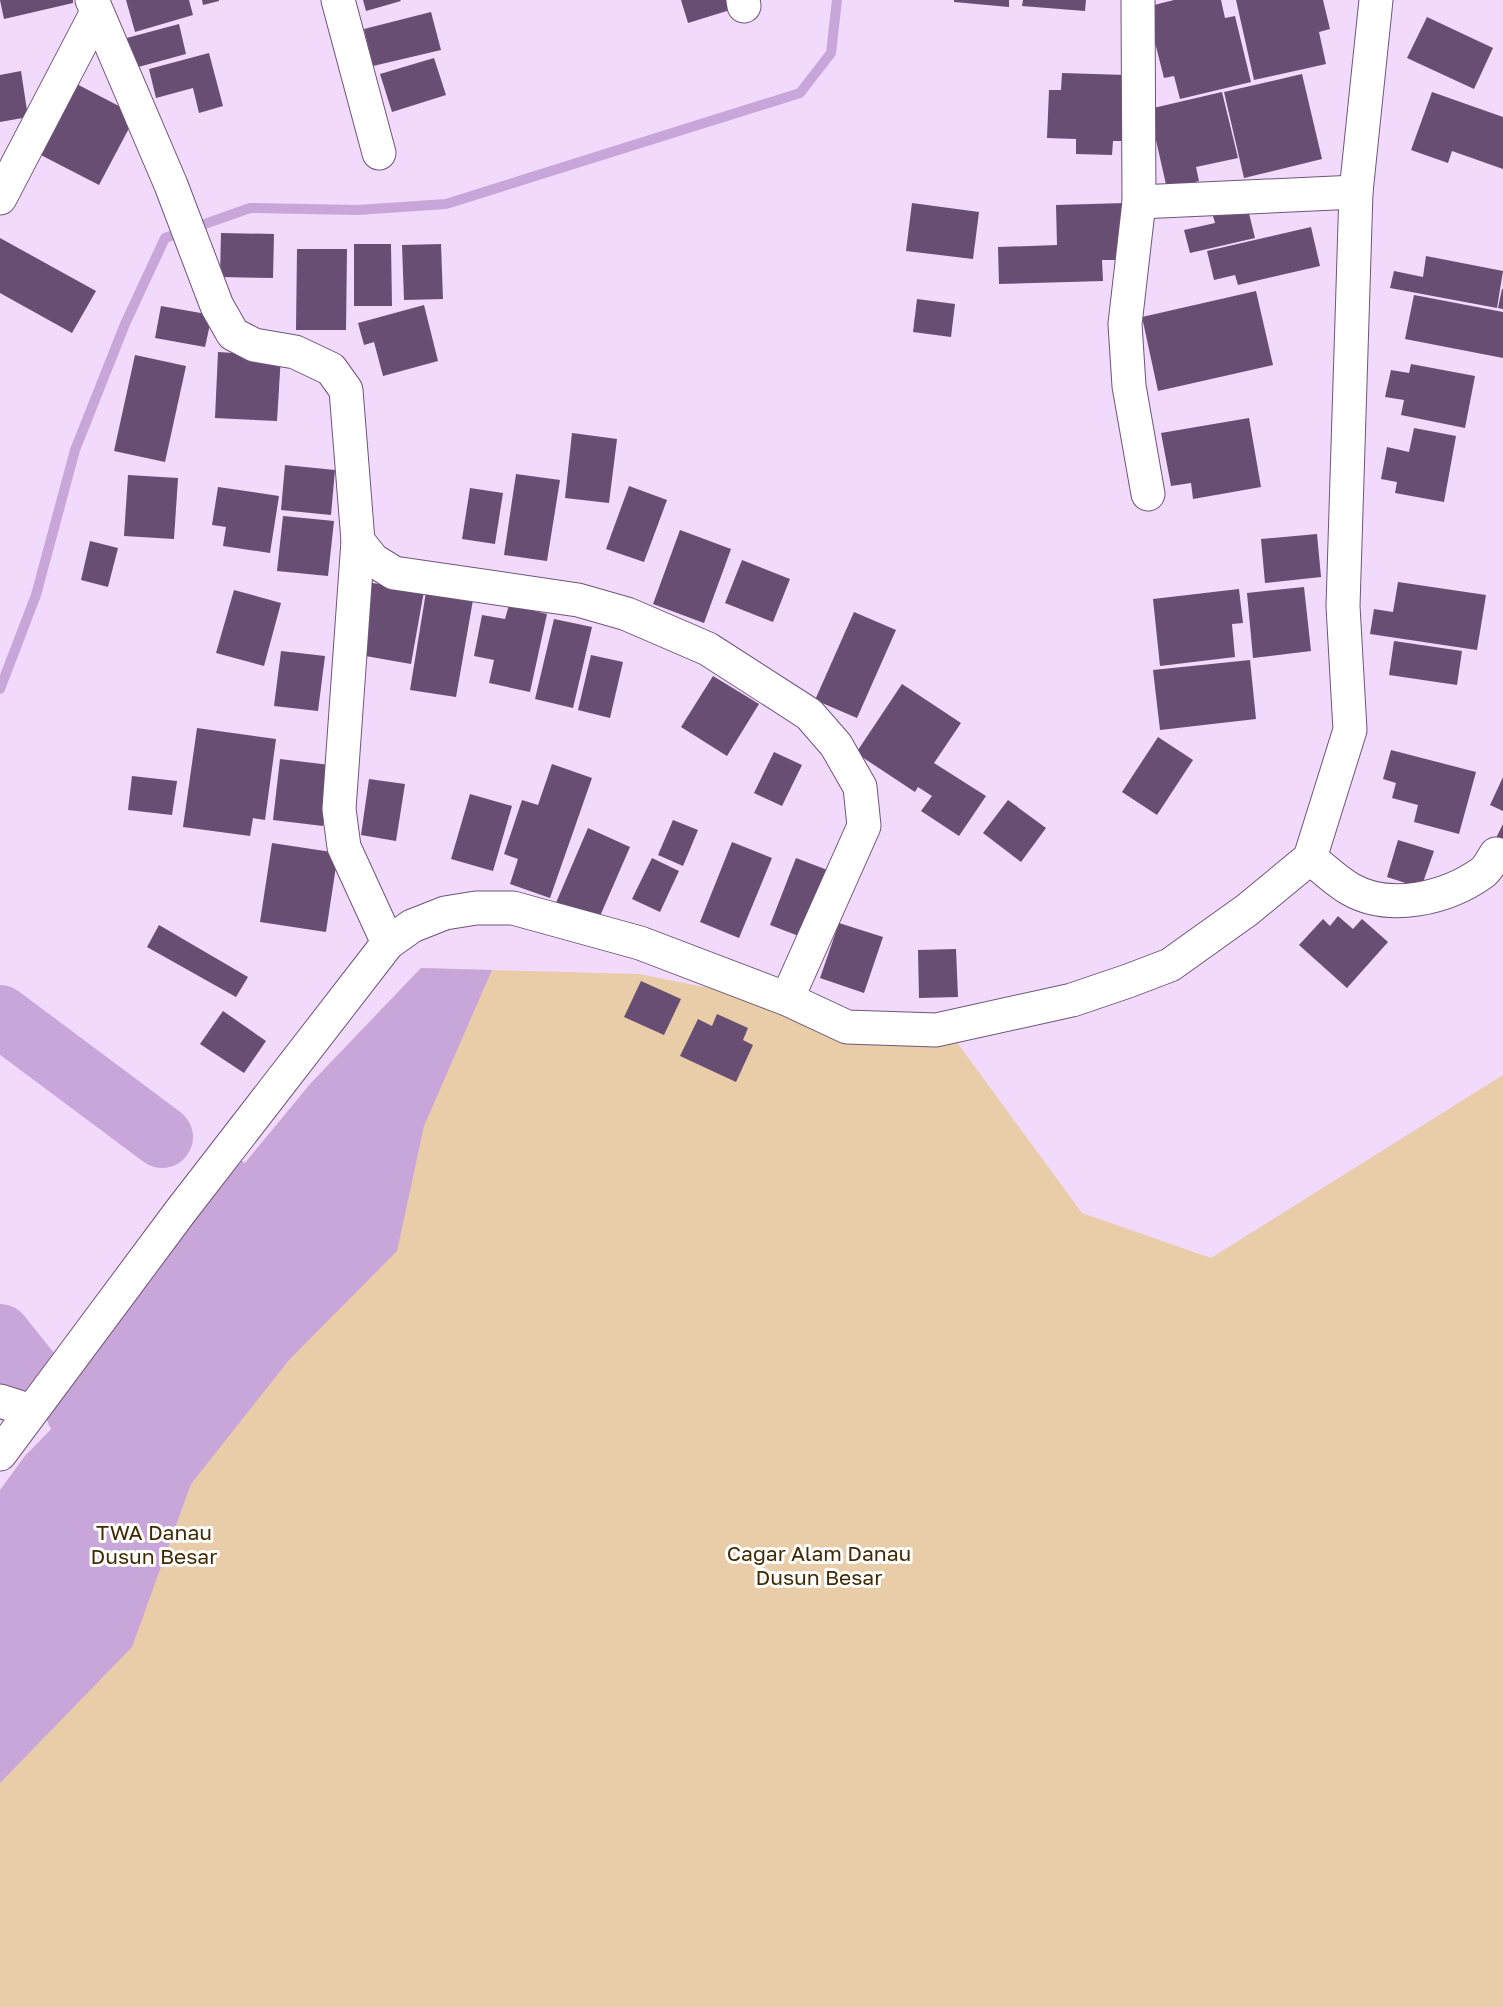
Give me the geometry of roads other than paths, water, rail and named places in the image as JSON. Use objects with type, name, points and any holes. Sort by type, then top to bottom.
[{"type":"street","points":[[338,0],[379,153]]},
{"type":"street","points":[[1138,0],[1139,202],[1125,324],[1129,386],[1148,494]]},
{"type":"street","points":[[13,1421],[180,1212],[388,942],[412,926],[445,913],[476,908],[513,908],[640,943],[787,999],[847,1027],[936,1030],[1072,1000],[1170,964],[1247,910],[1310,858],[1350,730],[1343,606],[1356,192],[1376,0]]},
{"type":"street","points":[[94,7],[171,185],[217,306],[233,334],[254,345],[295,352],[331,369],[346,390],[358,541],[339,809],[344,847],[388,942]]},
{"type":"street","points":[[0,198],[94,7]]},
{"type":"street","points":[[1139,202],[1356,192]]},
{"type":"street","points":[[358,541],[373,560],[394,573],[578,600],[627,614],[708,648],[809,714],[836,745],[860,788],[864,826],[787,999]]},
{"type":"street","points":[[1310,858],[1351,890],[1380,900],[1411,902],[1450,890],[1484,872],[1496,854]]},
{"type":"waterway","points":[[0,689],[36,595],[75,450],[125,324],[165,238],[250,208],[358,210],[446,204],[800,93],[831,53],[837,0]]},
{"type":"waterway","points":[[0,1016],[162,1137]]},
{"type":"waterway","points":[[77,1412],[94,1382],[91,1369],[97,1361],[107,1360],[225,1187]]},
{"type":"waterway","points":[[0,1335],[32,1375]]},
{"type":"park label","name":"TWA Danau Dusun Besar","points":[[154,1545]]},
{"type":"park label","name":"Cagar Alam Danau Dusun Besar","points":[[819,1566]]}]
